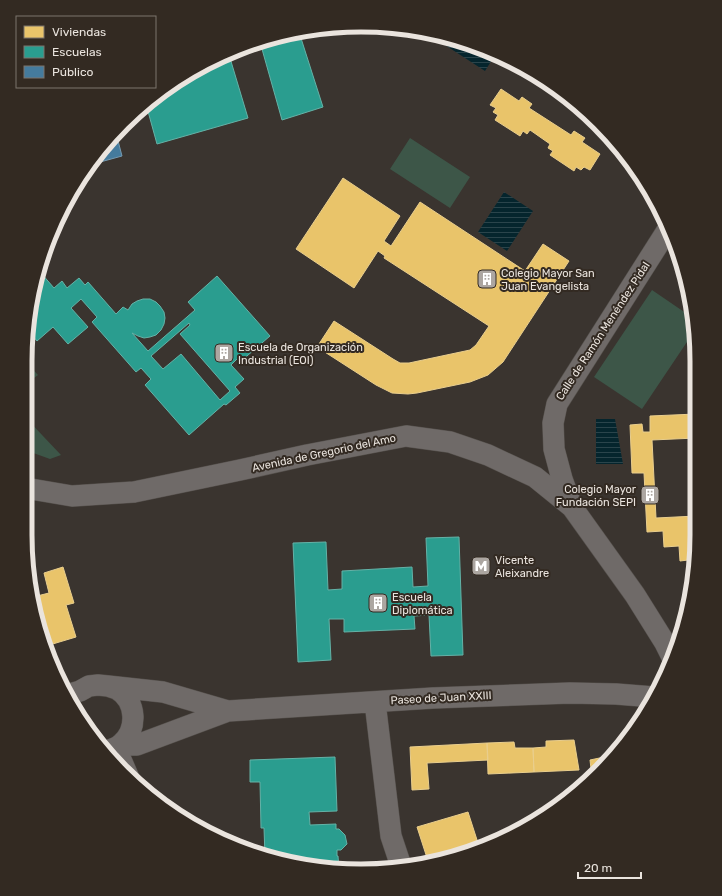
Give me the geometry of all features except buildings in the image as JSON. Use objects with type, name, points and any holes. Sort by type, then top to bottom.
[{"type":"street","name":"Calle de Ramón Menéndez Pidal","points":[[572,507],[562,479],[554,449],[553,423],[557,404],[664,234]]},
{"type":"street","name":"Avenida de Gregorio del Amo","points":[[32,489],[72,496],[134,492],[307,455],[406,436],[450,442],[488,455],[534,477],[572,507],[635,595],[669,651]]},
{"type":"street","points":[[73,695],[89,686],[108,686],[163,692],[228,711]]},
{"type":"street","points":[[108,686],[118,690],[126,697],[131,706],[133,716],[132,727],[128,737],[114,748]]},
{"type":"street","name":"Paseo de Juan XXIII","points":[[228,711],[433,698],[570,693],[648,697]]},
{"type":"street","points":[[375,702],[391,836],[399,861]]},
{"type":"street","points":[[114,748],[137,745],[228,711]]},
{"type":"street","points":[[114,748],[119,757]]},
{"type":"green space","points":[[410,138],[470,177],[450,208],[390,169]]},
{"type":"green space","points":[[652,290],[686,313],[689,339],[642,409],[594,377]]},
{"type":"green space","points":[[32,368],[38,375],[32,380]]},
{"type":"green space","points":[[32,424],[61,455],[50,459],[32,453]]},
{"type":"water","points":[[446,43],[467,49],[492,59],[485,71],[445,45]]},
{"type":"water","points":[[504,192],[533,211],[507,251],[478,232]]},
{"type":"water","points":[[596,419],[615,419],[623,464],[596,464]]},
{"type":"place","name":"Colegio Mayor San Juan Evangelista","points":[[487,279]]},
{"type":"place","name":"Escuela de Organización Industrial (EOI)","points":[[224,353]]},
{"type":"place","name":"Colegio Mayor Fundación SEPI","points":[[650,495]]},
{"type":"place","name":"Vicente Aleixandre","points":[[481,566]]},
{"type":"place","name":"Escuela Diplomática","points":[[378,603]]}]
